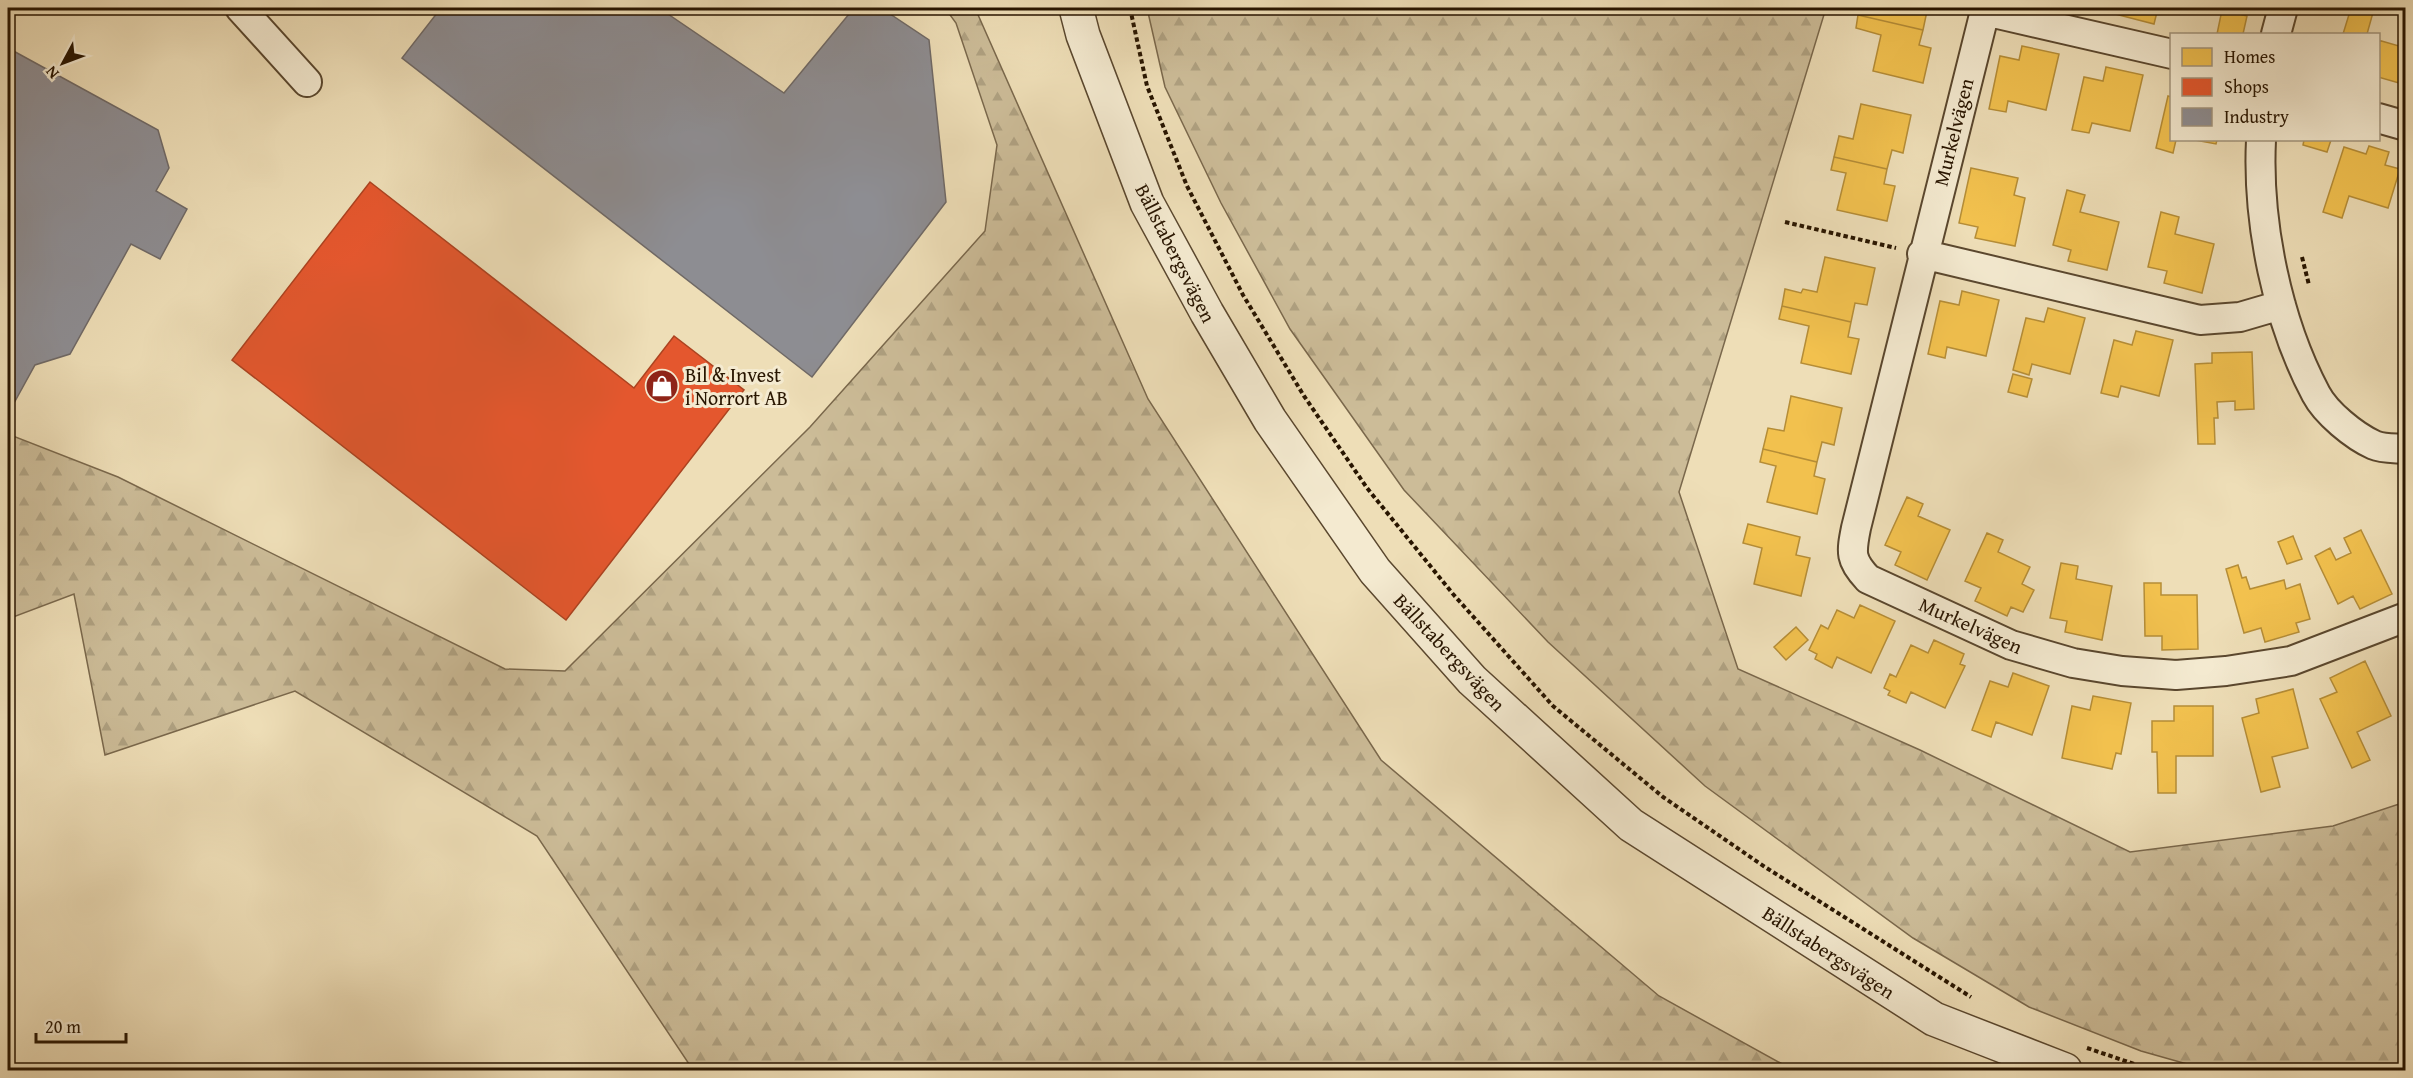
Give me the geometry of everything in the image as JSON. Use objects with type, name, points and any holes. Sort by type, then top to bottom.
[{"type":"street","points":[[240,8],[307,82]]},
{"type":"street","name":"Bällstabergsvägen","points":[[1076,8],[1083,35],[1147,203],[1229,352],[1270,420],[1375,571],[1472,680],[1631,825],[1934,1018],[2075,1059]]},
{"type":"street","points":[[2276,33],[2283,8]]},
{"type":"street","name":"Murkelvägen","points":[[2170,54],[1985,9],[1922,254],[1852,552],[1856,566],[1869,579],[2011,645],[2073,663],[2122,671],[2176,675],[2226,671],[2291,661],[2406,617]]},
{"type":"street","points":[[2380,118],[2406,126]]},
{"type":"street","points":[[2261,141],[2259,172],[2267,242],[2282,305],[2316,396],[2346,428],[2375,446],[2406,449]]},
{"type":"street","points":[[1922,254],[2199,320],[2240,317],[2282,305]]},
{"type":"path","points":[[1130,8],[1147,86],[1187,186],[1243,295],[1304,396],[1367,488],[1453,594],[1553,706],[1663,797],[1765,867],[1979,1002]]},
{"type":"path","points":[[1785,222],[1922,254]]},
{"type":"path","points":[[2301,251],[2310,291]]},
{"type":"path","points":[[2075,1059],[2152,1071]]},
{"type":"green space","points":[[945,8],[975,8],[1148,399],[1381,760],[1659,996],[1793,1070],[693,1070],[537,836],[295,691],[105,755],[74,594],[8,619],[8,434],[118,477],[505,669],[565,671],[810,427],[985,231],[997,145],[956,23]]},
{"type":"green space","points":[[1147,8],[1826,8],[1679,492],[1738,669],[1920,750],[2130,852],[2333,826],[2405,802],[2405,1070],[2208,1070],[2141,1051],[2029,1007],[1913,938],[1705,786],[1548,642],[1404,490],[1290,329],[1221,203],[1165,87]]},
{"type":"building: Homes","points":[[1860,8],[1940,8],[1939,14],[1927,11],[1923,30],[1858,15]]},
{"type":"building: Homes","points":[[2117,8],[2158,8],[2154,24],[2115,14]]},
{"type":"building: Homes","points":[[2351,8],[2374,9],[2367,33],[2343,33]]},
{"type":"building: Homes","points":[[2222,10],[2247,16],[2243,33],[2217,33]]},
{"type":"building: Homes","points":[[1858,15],[1923,30],[1919,45],[1931,48],[1923,83],[1873,71],[1881,35],[1856,28]]},
{"type":"building: Homes","points":[[2380,41],[2406,48],[2406,85],[2380,78]]},
{"type":"building: Homes","points":[[2022,46],[2059,54],[2046,110],[2008,101],[2006,112],[1989,109],[2000,56],[2019,60]]},
{"type":"building: Homes","points":[[2106,67],[2143,75],[2130,131],[2092,123],[2089,133],[2072,130],[2084,77],[2103,81]]},
{"type":"building: Homes","points":[[2168,96],[2170,96],[2170,141],[2176,141],[2173,153],[2156,148]]},
{"type":"building: Homes","points":[[1861,104],[1911,115],[1903,153],[1892,150],[1887,169],[1834,157],[1839,136],[1853,139]]},
{"type":"building: Homes","points":[[2200,141],[2217,141],[2216,144]]},
{"type":"building: Homes","points":[[2304,141],[2331,141],[2327,152],[2303,145]]},
{"type":"building: Homes","points":[[2369,146],[2389,152],[2385,165],[2400,169],[2388,208],[2349,196],[2342,218],[2323,212],[2344,147],[2366,154]]},
{"type":"building: Homes","points":[[1834,157],[1887,169],[1884,184],[1895,186],[1887,221],[1837,210],[1846,173],[1831,170]]},
{"type":"building: Homes","points":[[1971,168],[2018,178],[2014,195],[2025,198],[2015,246],[1975,238],[1978,227],[1959,223]]},
{"type":"building: Homes","points":[[2067,190],[2085,195],[2080,212],[2119,222],[2107,270],[2068,261],[2071,250],[2053,245]]},
{"type":"building: Homes","points":[[2406,195],[2406,211],[2401,210]]},
{"type":"building: Homes","points":[[2161,212],[2179,217],[2175,234],[2214,244],[2202,293],[2164,283],[2167,271],[2148,267]]},
{"type":"building: Homes","points":[[1825,257],[1875,268],[1867,305],[1855,303],[1851,322],[1782,306],[1785,289],[1801,293],[1803,289],[1817,292]]},
{"type":"building: Homes","points":[[1962,291],[1999,300],[1986,356],[1947,347],[1945,358],[1928,354],[1940,301],[1959,305]]},
{"type":"building: Homes","points":[[1782,306],[1851,322],[1848,337],[1859,339],[1851,374],[1801,363],[1809,326],[1779,319]]},
{"type":"building: Homes","points":[[2048,308],[2085,318],[2070,374],[2032,364],[2029,375],[2013,370],[2026,318],[2044,322]]},
{"type":"building: Homes","points":[[2136,331],[2173,340],[2159,396],[2121,386],[2118,397],[2101,393],[2114,340],[2132,345]]},
{"type":"building: Homes","points":[[2252,352],[2254,409],[2235,410],[2235,401],[2217,402],[2218,418],[2214,418],[2215,444],[2198,444],[2195,364],[2212,363],[2212,353]]},
{"type":"building: Homes","points":[[2013,374],[2032,379],[2027,397],[2008,392]]},
{"type":"building: Homes","points":[[1791,396],[1842,408],[1834,445],[1822,442],[1817,462],[1763,449],[1768,428],[1784,431]]},
{"type":"building: Homes","points":[[1763,449],[1817,462],[1814,476],[1825,479],[1817,514],[1767,502],[1776,466],[1760,462]]},
{"type":"building: Homes","points":[[1907,497],[1923,504],[1918,516],[1950,530],[1927,580],[1895,565],[1901,552],[1885,545]]},
{"type":"building: Homes","points":[[2406,514],[2406,532],[2399,517]]},
{"type":"building: Homes","points":[[1748,524],[1800,537],[1796,555],[1810,558],[1801,596],[1754,584],[1762,548],[1743,543]]},
{"type":"building: Homes","points":[[2361,530],[2392,594],[2360,609],[2353,596],[2338,604],[2315,556],[2330,548],[2336,560],[2351,553],[2344,538]]},
{"type":"building: Homes","points":[[1987,533],[2003,540],[1998,552],[2030,567],[2022,584],[2034,590],[2023,612],[2011,607],[2007,616],[1975,601],[1981,588],[1965,581]]},
{"type":"building: Homes","points":[[2293,536],[2302,559],[2287,564],[2278,542]]},
{"type":"building: Homes","points":[[2061,563],[2078,566],[2076,579],[2112,586],[2102,640],[2065,632],[2067,621],[2050,618]]},
{"type":"building: Homes","points":[[2238,565],[2242,578],[2246,577],[2250,589],[2284,580],[2286,589],[2300,584],[2310,619],[2296,623],[2299,632],[2265,642],[2261,628],[2244,633],[2226,569]]},
{"type":"building: Homes","points":[[2144,583],[2161,583],[2161,595],[2197,595],[2198,649],[2162,650],[2162,636],[2145,636]]},
{"type":"building: Homes","points":[[1860,605],[1895,621],[1871,673],[1837,657],[1832,668],[1815,659],[1817,654],[1809,650],[1821,625],[1828,629],[1837,610],[1854,618]]},
{"type":"building: Homes","points":[[1796,627],[1808,640],[1786,660],[1774,647]]},
{"type":"building: Homes","points":[[1934,640],[1964,654],[1960,664],[1965,666],[1945,708],[1911,692],[1906,703],[1888,695],[1890,691],[1884,688],[1890,674],[1896,677],[1911,645],[1928,653]]},
{"type":"building: Homes","points":[[2406,658],[2406,675],[2399,661]]},
{"type":"building: Homes","points":[[2365,661],[2391,716],[2357,732],[2370,760],[2352,768],[2320,699],[2337,692],[2330,678]]},
{"type":"building: Homes","points":[[2013,673],[2049,686],[2032,735],[1996,722],[1991,737],[1972,730],[1990,681],[2008,687]]},
{"type":"building: Homes","points":[[2293,689],[2308,748],[2272,757],[2280,787],[2261,792],[2242,718],[2259,713],[2256,699]]},
{"type":"building: Homes","points":[[2093,696],[2131,703],[2121,754],[2116,753],[2112,769],[2062,758],[2072,706],[2090,710]]},
{"type":"building: Homes","points":[[2174,706],[2213,706],[2213,756],[2176,756],[2176,793],[2158,793],[2157,752],[2152,752],[2152,721],[2174,721]]},
{"type":"building: Shops","points":[[370,182],[634,388],[674,336],[744,390],[566,620],[232,360]]},
{"type":"building: Industry","points":[[441,8],[659,8],[784,93],[854,8],[881,8],[929,40],[946,202],[812,377],[402,58]]},
{"type":"building: Industry","points":[[8,48],[158,130],[169,168],[156,191],[187,209],[160,259],[131,244],[70,354],[35,365],[8,414]]},
{"type":"place","name":"Bil & Invest i Norrort AB","points":[[662,386]]}]
